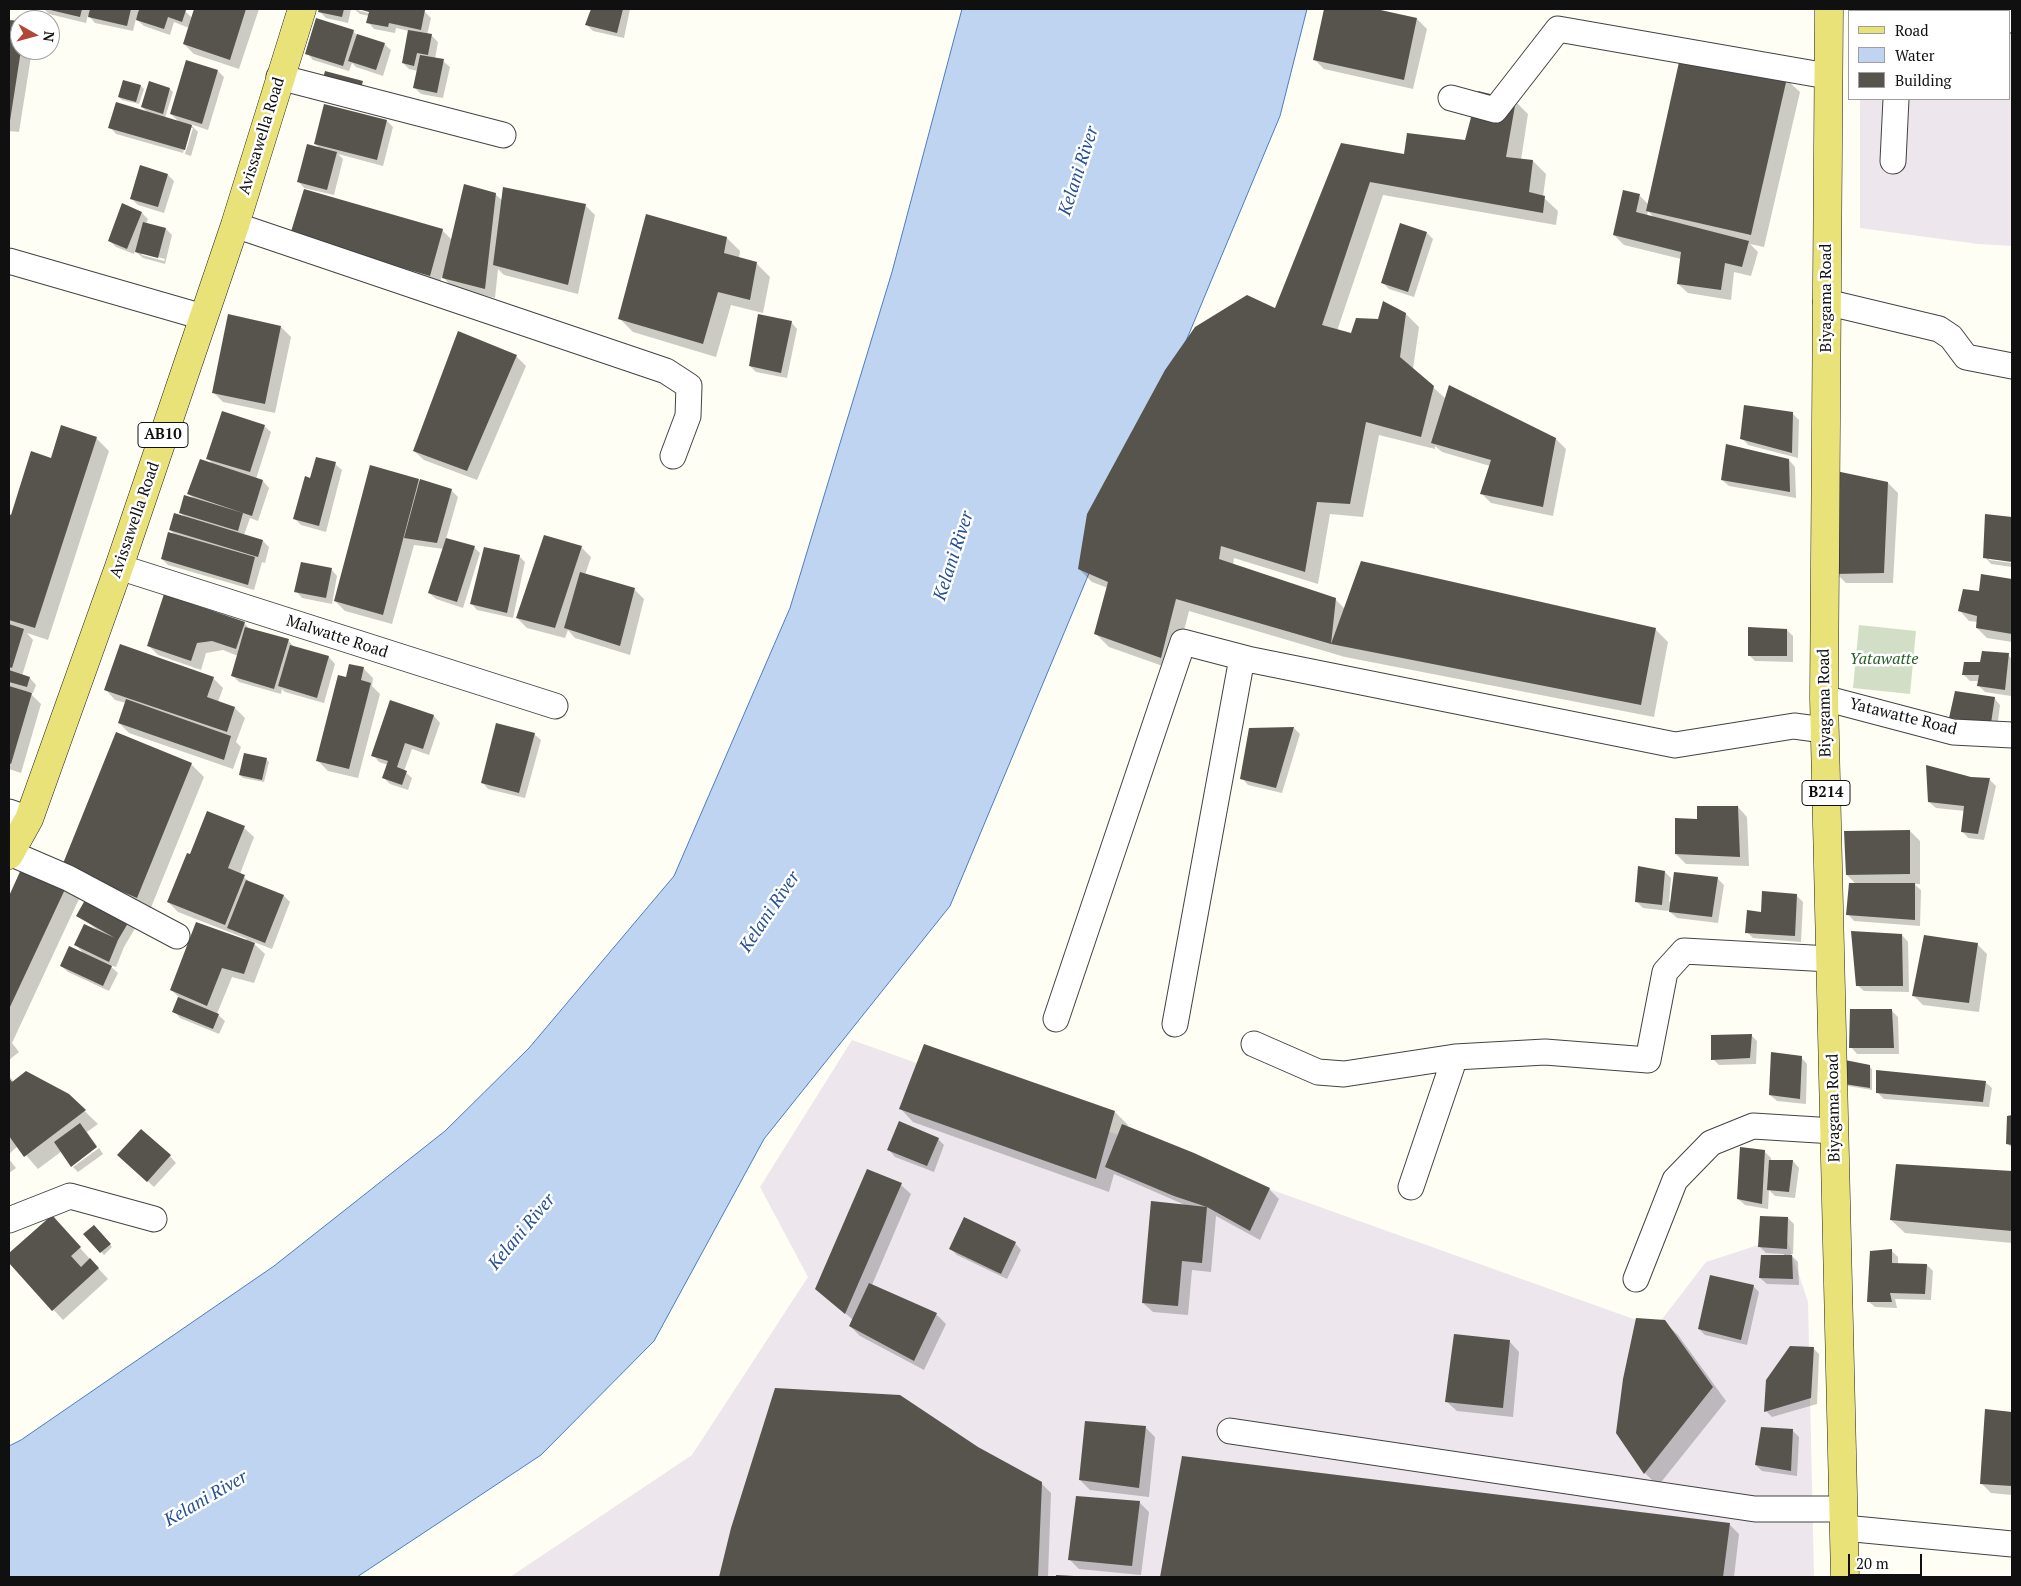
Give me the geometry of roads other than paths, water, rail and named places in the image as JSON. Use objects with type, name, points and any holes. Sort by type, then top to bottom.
[{"type":"main road","name":"Avissawella Road","points":[[9,854],[19,815],[119,568],[234,225],[302,9]]},
{"type":"main road","name":"Biyagama Road","points":[[1829,9],[1827,76],[1824,730],[1845,1577]]},
{"type":"street","points":[[1451,98],[1494,110],[1558,29],[1827,76]]},
{"type":"street","points":[[280,77],[503,135]]},
{"type":"street","points":[[1893,160],[1896,100]]},
{"type":"street","points":[[234,225],[666,371],[689,386],[688,416],[673,456]]},
{"type":"street","points":[[9,261],[203,317]]},
{"type":"street","points":[[1826,302],[1939,330],[1951,337],[1966,357],[2012,366]]},
{"type":"street","name":"Malwatte Road","points":[[119,568],[555,706]]},
{"type":"street","points":[[1056,1019],[1184,642],[1248,659]]},
{"type":"street","points":[[1175,1024],[1242,658],[1675,744],[1794,726],[1824,730]]},
{"type":"street","name":"Yatawatte Road","points":[[1824,698],[1953,732],[2012,735]]},
{"type":"street","points":[[9,854],[68,878],[177,936]]},
{"type":"street","points":[[1254,1044],[1318,1072],[1344,1074],[1455,1057],[1545,1052],[1648,1060],[1664,972],[1684,951],[1830,959]]},
{"type":"street","points":[[1410,1187],[1455,1057]]},
{"type":"street","points":[[1636,1278],[1675,1180],[1712,1143],[1753,1126],[1834,1131]]},
{"type":"street","points":[[9,1220],[70,1196],[154,1219]]},
{"type":"street","points":[[1230,1432],[1754,1510],[1844,1519],[2012,1544]]},
{"type":"water","name":"Kelani River","points":[[962,9],[1307,9],[1280,116],[950,906],[764,1139],[654,1341],[541,1455],[357,1577],[9,1577],[9,1446],[21,1440],[274,1266],[445,1131],[529,1048],[674,876],[790,608],[892,272]]},
{"type":"park label","name":"Yatawatte","points":[[1884,659]]}]
